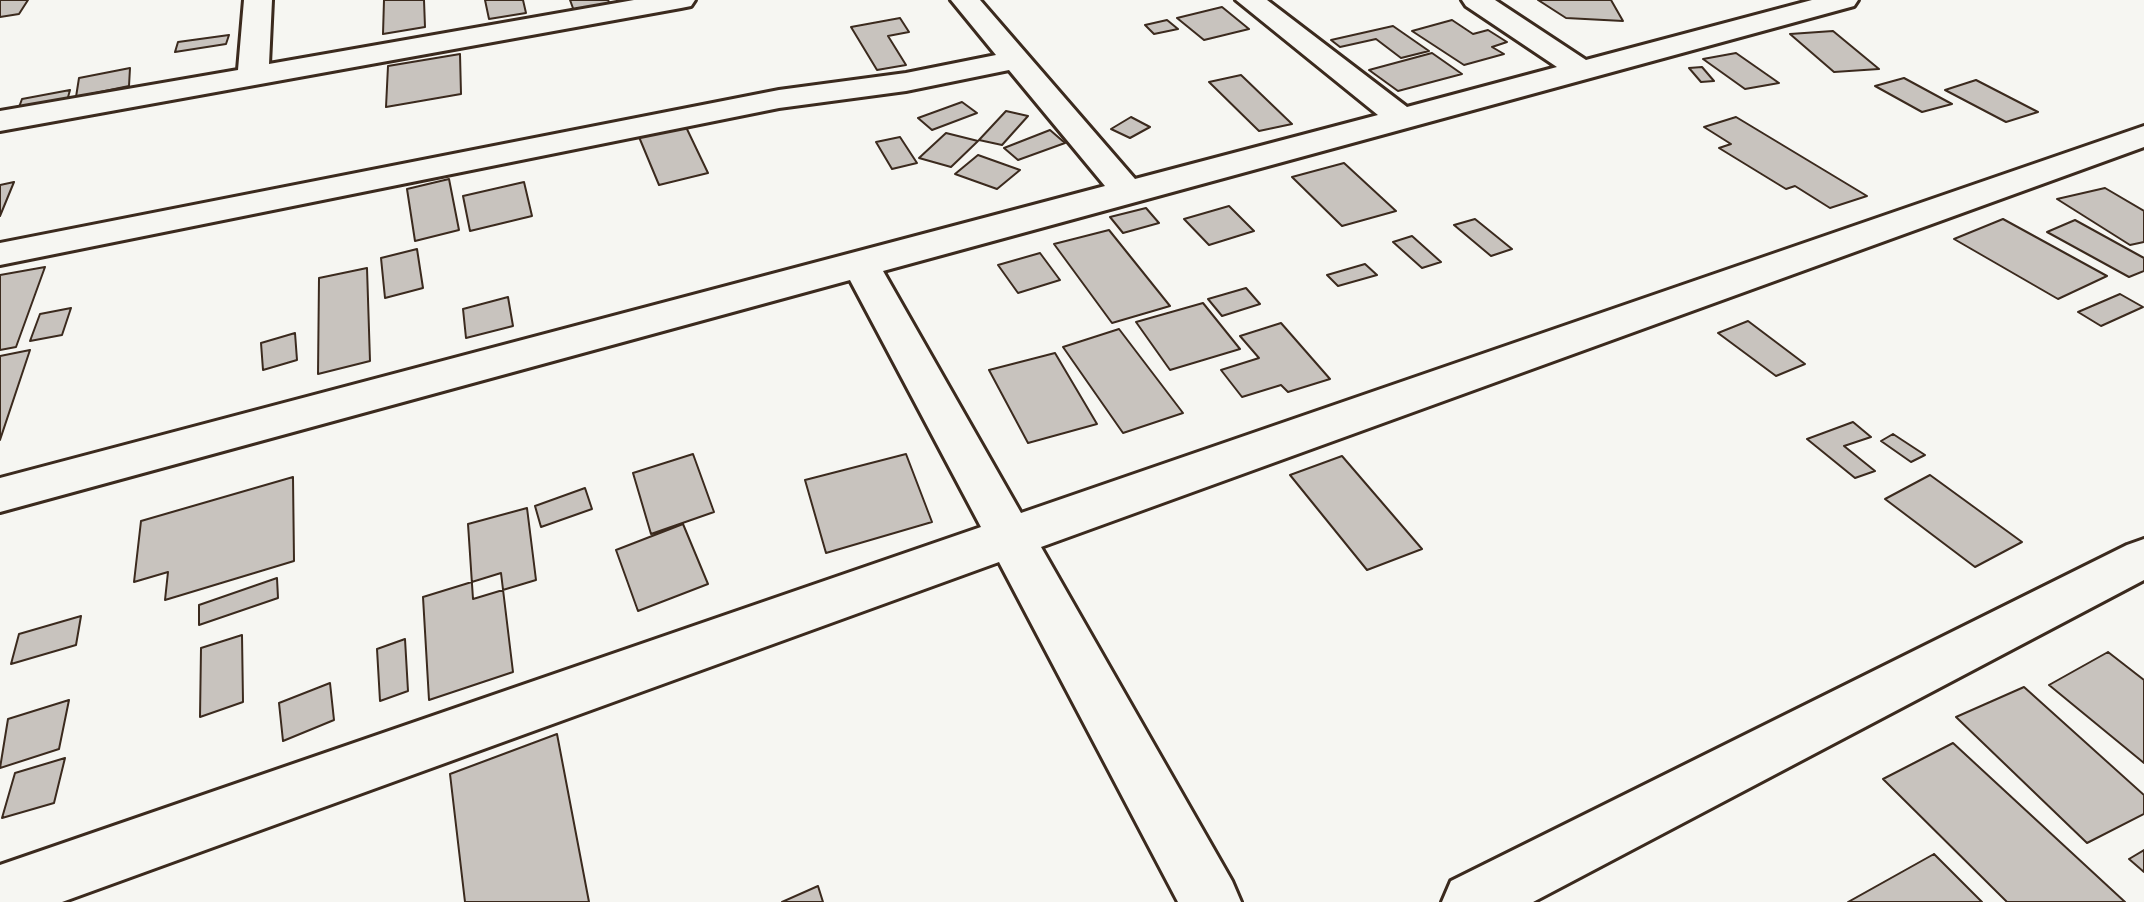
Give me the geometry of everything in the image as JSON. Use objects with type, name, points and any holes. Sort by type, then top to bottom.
[{"type":"street","points":[[253,76],[258,0]]},
{"type":"street","points":[[0,121],[681,0]]},
{"type":"street","points":[[965,0],[1128,192]]},
{"type":"street","points":[[1250,0],[1402,118]]},
{"type":"street","points":[[1476,0],[1581,70]]},
{"type":"street","points":[[0,495],[1844,0]]},
{"type":"street","points":[[0,254],[779,99],[906,82],[1016,60]]},
{"type":"street","points":[[0,895],[2144,136]]},
{"type":"street","points":[[861,265],[1211,902]]},
{"type":"street","points":[[1472,902],[2144,558]]},
{"type":"building","points":[[0,0],[28,0],[19,14],[0,17]]},
{"type":"building","points":[[384,0],[424,0],[425,27],[383,34]]},
{"type":"building","points":[[485,0],[523,0],[526,13],[489,19]]},
{"type":"building","points":[[570,0],[608,0],[610,4],[574,11]]},
{"type":"building","points":[[1538,0],[1611,0],[1623,21],[1566,18]]},
{"type":"building","points":[[1222,7],[1249,29],[1204,40],[1177,18]]},
{"type":"building","points":[[900,18],[909,32],[888,36],[906,65],[877,70],[851,27]]},
{"type":"building","points":[[1167,20],[1178,29],[1154,34],[1145,25]]},
{"type":"building","points":[[1452,20],[1473,34],[1488,30],[1507,42],[1492,47],[1504,54],[1464,65],[1412,31]]},
{"type":"building","points":[[1393,26],[1429,51],[1401,58],[1376,39],[1340,47],[1331,40]]},
{"type":"building","points":[[1833,31],[1879,69],[1834,72],[1790,34]]},
{"type":"building","points":[[229,35],[226,44],[175,52],[178,42]]},
{"type":"building","points":[[1432,53],[1462,74],[1398,91],[1369,70]]},
{"type":"building","points":[[1736,53],[1779,83],[1745,89],[1703,59]]},
{"type":"building","points":[[460,54],[461,94],[386,107],[388,66]]},
{"type":"building","points":[[1702,67],[1714,81],[1701,82],[1689,68]]},
{"type":"building","points":[[130,68],[129,86],[76,97],[79,78]]},
{"type":"building","points":[[1241,75],[1292,124],[1259,131],[1209,82]]},
{"type":"building","points":[[1904,78],[1952,104],[1922,112],[1875,86]]},
{"type":"building","points":[[1976,80],[2038,112],[2006,122],[1945,90]]},
{"type":"building","points":[[70,90],[67,101],[18,110],[22,99]]},
{"type":"building","points":[[962,102],[977,113],[932,130],[918,118]]},
{"type":"building","points":[[1006,111],[1028,116],[1002,145],[979,140]]},
{"type":"building","points":[[1131,117],[1150,127],[1130,138],[1111,129]]},
{"type":"building","points":[[1736,117],[1867,196],[1830,208],[1795,186],[1786,189],[1719,148],[1731,144],[1704,127]]},
{"type":"building","points":[[686,127],[708,173],[659,185],[639,137]]},
{"type":"building","points":[[1050,130],[1065,143],[1018,160],[1004,148]]},
{"type":"building","points":[[946,133],[978,141],[951,167],[919,158]]},
{"type":"building","points":[[900,137],[917,163],[892,169],[876,142]]},
{"type":"building","points":[[978,155],[1020,170],[997,189],[955,174]]},
{"type":"building","points":[[1344,163],[1396,211],[1342,226],[1292,177]]},
{"type":"building","points":[[449,179],[459,230],[415,241],[407,189]]},
{"type":"building","points":[[14,182],[0,216],[0,185]]},
{"type":"building","points":[[524,182],[532,216],[470,231],[463,196]]},
{"type":"building","points":[[2105,188],[2144,211],[2144,242],[2130,245],[2057,199]]},
{"type":"building","points":[[1229,206],[1254,231],[1209,245],[1184,219]]},
{"type":"building","points":[[1146,208],[1159,223],[1123,233],[1110,217]]},
{"type":"building","points":[[1475,219],[1512,249],[1491,256],[1454,225]]},
{"type":"building","points":[[2003,219],[2107,276],[2058,299],[1954,239]]},
{"type":"building","points":[[2075,220],[2144,258],[2144,271],[2129,277],[2047,232]]},
{"type":"building","points":[[1109,230],[1170,306],[1112,323],[1054,244]]},
{"type":"building","points":[[1412,236],[1441,262],[1422,268],[1393,242]]},
{"type":"building","points":[[417,249],[423,288],[385,298],[381,258]]},
{"type":"building","points":[[1040,253],[1060,280],[1018,293],[998,265]]},
{"type":"building","points":[[1365,264],[1377,275],[1338,286],[1327,275]]},
{"type":"building","points":[[45,267],[16,347],[0,350],[0,275]]},
{"type":"building","points":[[367,268],[370,361],[318,374],[319,278]]},
{"type":"building","points":[[1246,288],[1260,304],[1222,316],[1208,299]]},
{"type":"building","points":[[2120,294],[2143,307],[2101,326],[2078,312]]},
{"type":"building","points":[[508,297],[513,326],[466,338],[463,309]]},
{"type":"building","points":[[1203,303],[1240,349],[1170,370],[1136,322]]},
{"type":"building","points":[[71,308],[62,335],[30,341],[40,314]]},
{"type":"building","points":[[1748,321],[1805,364],[1776,376],[1718,333]]},
{"type":"building","points":[[1281,323],[1330,379],[1288,392],[1281,385],[1242,397],[1221,370],[1259,358],[1240,336]]},
{"type":"building","points":[[1119,329],[1183,413],[1123,433],[1063,347]]},
{"type":"building","points":[[295,333],[297,360],[263,370],[261,343]]},
{"type":"building","points":[[30,350],[0,440],[0,356]]},
{"type":"building","points":[[1055,353],[1097,424],[1028,443],[989,370]]},
{"type":"building","points":[[1853,422],[1871,437],[1844,446],[1875,471],[1855,478],[1807,439]]},
{"type":"building","points":[[1893,434],[1925,455],[1911,462],[1881,441]]},
{"type":"building","points":[[693,454],[714,512],[651,534],[633,473]]},
{"type":"building","points":[[906,454],[932,522],[826,553],[805,480]]},
{"type":"building","points":[[1342,456],[1422,549],[1367,570],[1290,475]]},
{"type":"building","points":[[1930,475],[2022,542],[1975,567],[1885,499]]},
{"type":"building","points":[[293,477],[294,561],[165,600],[168,572],[134,582],[141,521]]},
{"type":"building","points":[[585,488],[592,509],[541,527],[535,506]]},
{"type":"building","points":[[527,508],[536,580],[473,599],[468,524]]},
{"type":"building","points":[[683,524],[708,584],[638,611],[616,550]]},
{"type":"building","points":[[501,573],[513,672],[429,700],[423,597]]},
{"type":"building","points":[[277,578],[278,598],[199,625],[199,605]]},
{"type":"building","points":[[81,616],[76,645],[11,664],[19,634]]},
{"type":"building","points":[[242,635],[243,702],[200,717],[201,648]]},
{"type":"building","points":[[405,639],[408,691],[380,701],[377,649]]},
{"type":"building","points":[[2108,652],[2144,680],[2144,763],[2049,685]]},
{"type":"building","points":[[330,683],[334,720],[283,741],[279,703]]},
{"type":"building","points":[[2024,687],[2144,795],[2144,814],[2087,843],[1956,717]]},
{"type":"building","points":[[69,700],[59,749],[0,768],[8,719]]},
{"type":"building","points":[[557,734],[589,902],[465,902],[450,774]]},
{"type":"building","points":[[1953,743],[2125,902],[2007,902],[1883,779]]},
{"type":"building","points":[[65,758],[54,803],[2,818],[15,773]]},
{"type":"building","points":[[2144,850],[2144,872],[2129,859]]},
{"type":"building","points":[[1934,854],[1982,902],[1848,902]]},
{"type":"building","points":[[818,886],[823,902],[782,902]]}]
